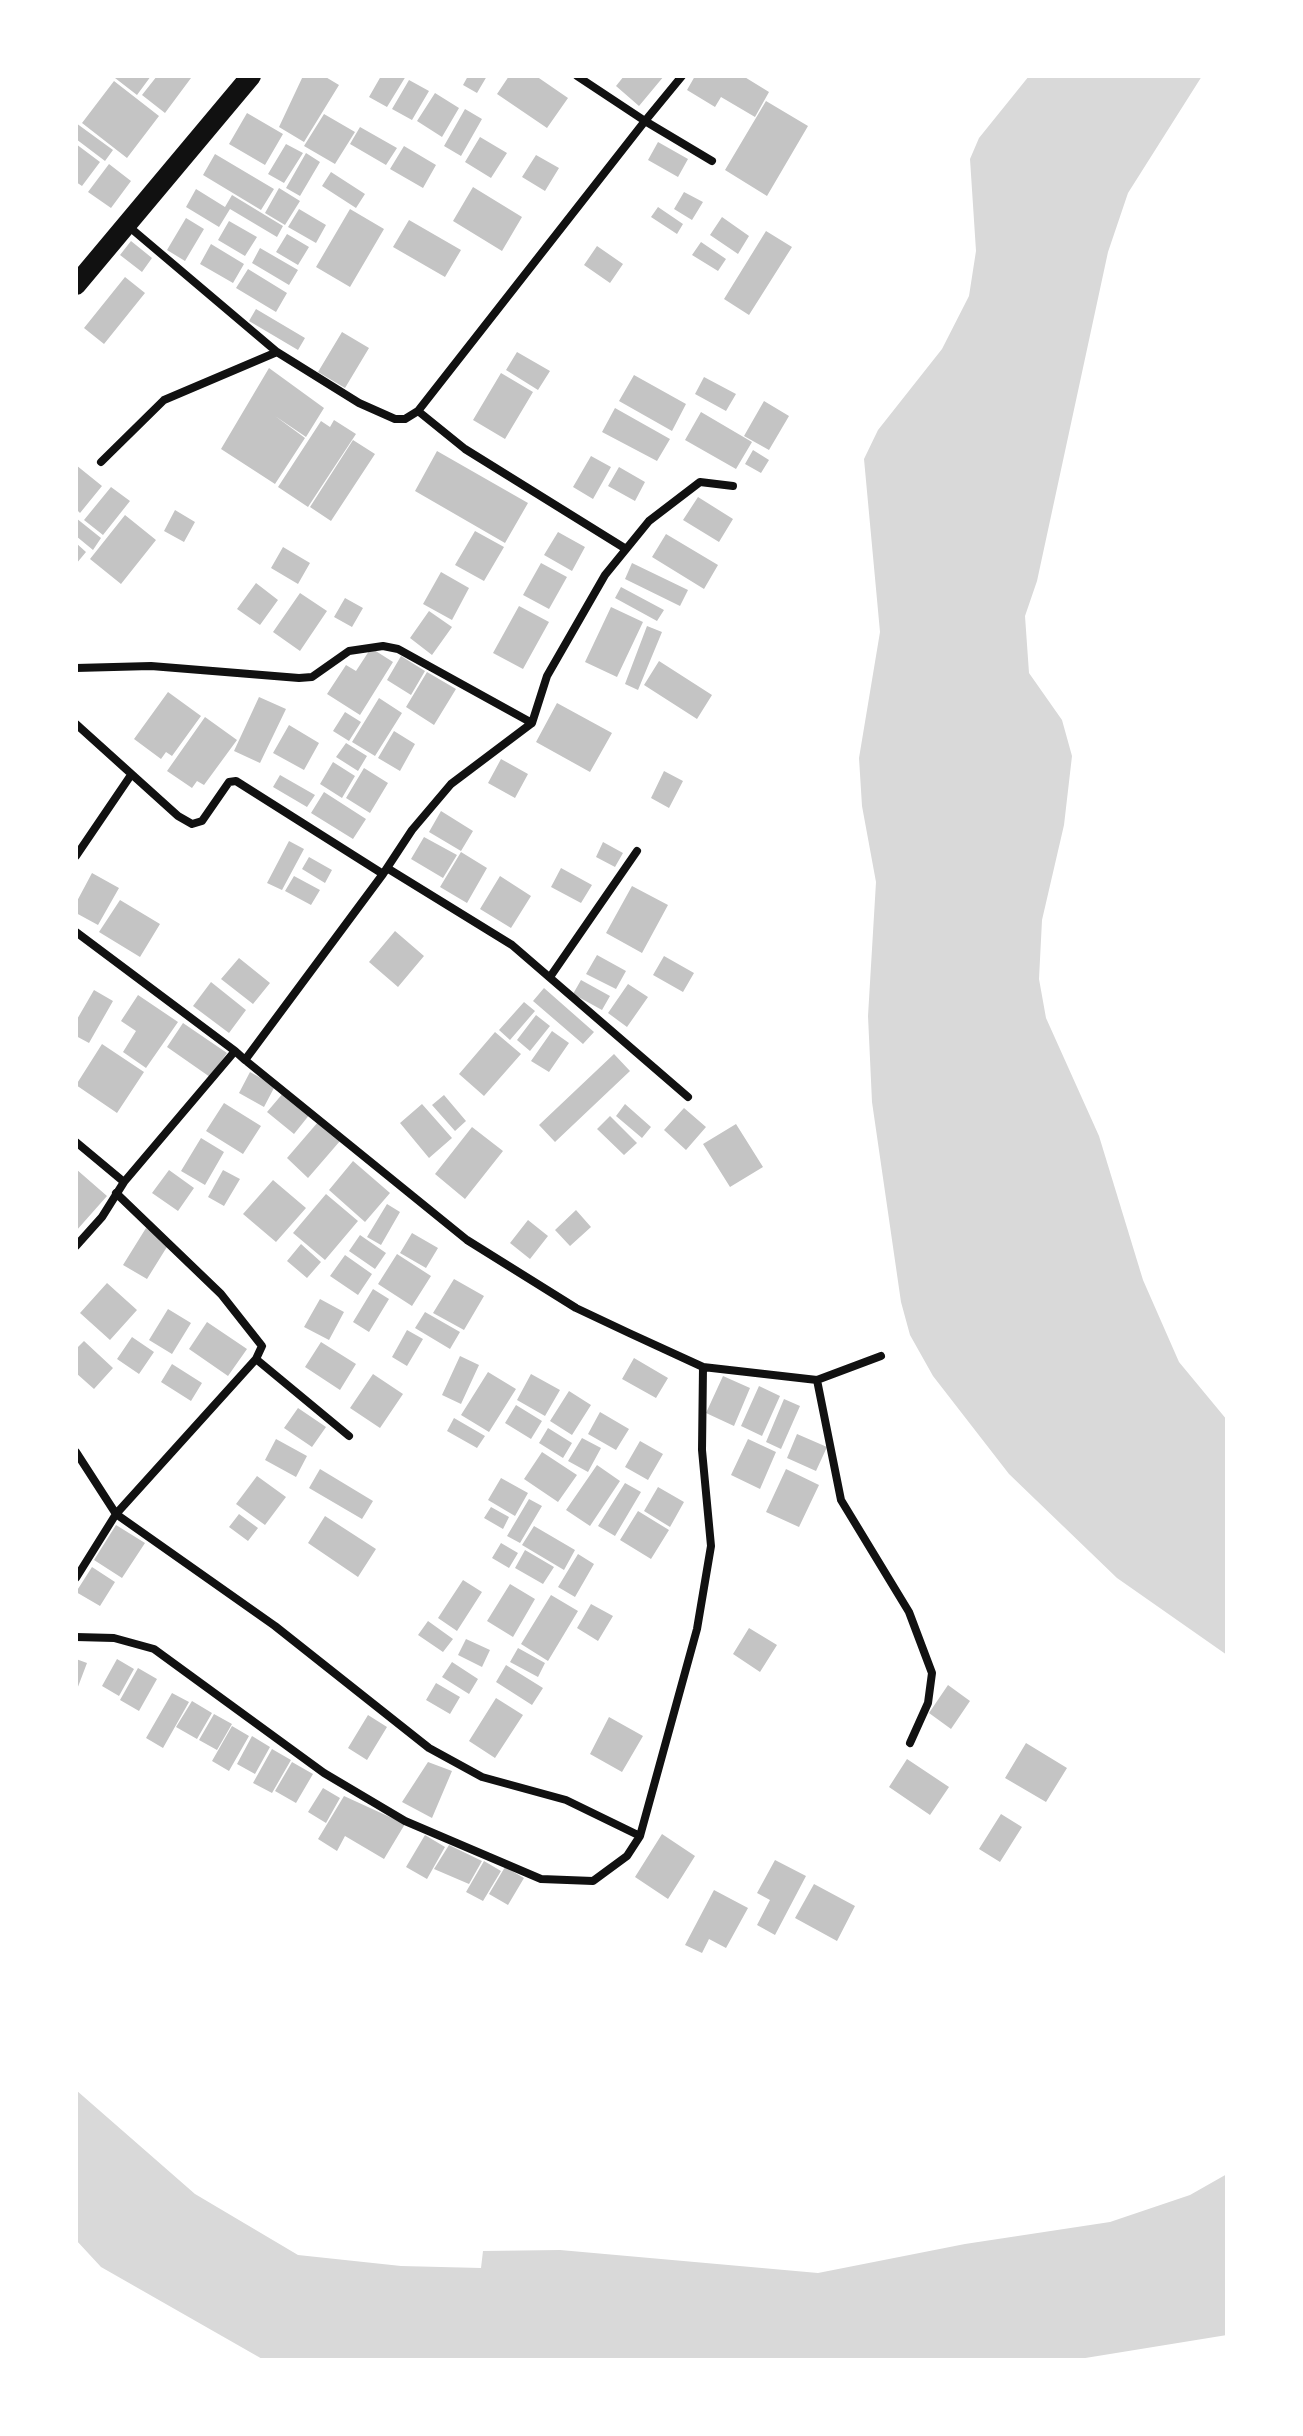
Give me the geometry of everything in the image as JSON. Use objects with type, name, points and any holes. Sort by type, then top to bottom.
[{"type":"main road","points":[[76,285],[251,76]]},
{"type":"street","points":[[577,76],[712,161]]},
{"type":"street","points":[[126,224],[277,352],[359,403],[395,419],[405,419],[418,411],[682,76]]},
{"type":"street","points":[[101,462],[164,400],[277,352]]},
{"type":"street","points":[[418,411],[465,449],[626,549]]},
{"type":"street","points":[[245,1060],[412,830],[451,784],[532,723],[547,676],[605,575],[649,521],[700,482],[733,486]]},
{"type":"street","points":[[76,668],[151,666],[299,678],[312,677],[349,651],[383,646],[398,649],[532,723]]},
{"type":"street","points":[[76,724],[131,775],[192,824],[202,821],[229,782],[236,781],[512,945],[688,1097]]},
{"type":"street","points":[[76,856],[131,775]]},
{"type":"street","points":[[550,977],[637,851]]},
{"type":"street","points":[[76,932],[235,1051],[467,1240],[576,1308],[703,1367],[817,1380],[881,1356]]},
{"type":"street","points":[[76,1246],[124,1182],[235,1051]]},
{"type":"street","points":[[76,1142],[124,1182]]},
{"type":"street","points":[[76,1578],[116,1514],[256,1359],[262,1346],[249,1327],[178,1250],[116,1193]]},
{"type":"street","points":[[256,1359],[349,1436]]},
{"type":"street","points":[[76,1637],[114,1638],[154,1649],[324,1773],[405,1821],[541,1879],[593,1881],[627,1856],[640,1836],[697,1629],[711,1546],[702,1450],[703,1367]]},
{"type":"street","points":[[817,1380],[841,1500],[909,1612],[932,1673],[928,1703],[910,1743]]},
{"type":"street","points":[[76,1452],[116,1514],[275,1626],[429,1748],[482,1777],[566,1800],[640,1836]]},
{"type":"shaded area","points":[[1029,76],[1202,76],[1128,193],[1108,252],[1037,581],[1025,616],[1029,673],[1062,720],[1072,756],[1064,825],[1042,920],[1039,979],[1046,1018],[1099,1136],[1143,1280],[1179,1362],[1227,1420],[1227,1655],[1117,1578],[1009,1474],[933,1376],[910,1335],[901,1302],[872,1102],[868,1016],[876,882],[862,806],[859,758],[880,632],[864,459],[878,430],[942,349],[969,296],[976,251],[970,159],[979,138]]},
{"type":"shaded area","points":[[76,2090],[195,2194],[298,2255],[401,2266],[481,2268],[483,2251],[560,2250],[818,2273],[965,2244],[1110,2222],[1190,2195],[1227,2174],[1227,2335],[1073,2360],[264,2360],[101,2267],[76,2240]]},
{"type":"building","points":[[151,76],[137,95],[115,78]]},
{"type":"building","points":[[157,76],[191,78],[165,113],[142,95]]},
{"type":"building","points":[[303,76],[324,76],[339,85],[304,142],[279,127]]},
{"type":"building","points":[[381,76],[406,76],[387,107],[369,97]]},
{"type":"building","points":[[468,76],[487,76],[477,93],[463,85]]},
{"type":"building","points":[[509,76],[536,76],[568,98],[547,128],[497,94]]},
{"type":"building","points":[[624,76],[664,76],[639,106],[616,86]]},
{"type":"building","points":[[695,76],[743,76],[769,92],[755,117],[721,97],[715,107],[687,90]]},
{"type":"building","points":[[409,80],[429,91],[412,120],[392,109]]},
{"type":"building","points":[[114,81],[159,116],[127,158],[82,123]]},
{"type":"building","points":[[435,93],[459,108],[442,137],[417,121]]},
{"type":"building","points":[[766,101],[808,126],[767,196],[725,170]]},
{"type":"building","points":[[465,109],[482,119],[461,156],[444,146]]},
{"type":"building","points":[[247,113],[283,134],[265,165],[229,144]]},
{"type":"building","points":[[324,114],[355,132],[335,164],[304,146]]},
{"type":"building","points":[[76,123],[113,150],[105,161],[76,139]]},
{"type":"building","points":[[360,127],[397,148],[386,165],[350,144]]},
{"type":"building","points":[[480,137],[507,153],[491,178],[465,162]]},
{"type":"building","points":[[658,142],[688,159],[678,177],[648,160]]},
{"type":"building","points":[[76,144],[100,162],[82,186],[76,182]]},
{"type":"building","points":[[286,144],[303,153],[284,183],[268,174]]},
{"type":"building","points":[[404,146],[436,165],[423,188],[390,169]]},
{"type":"building","points":[[306,153],[320,162],[300,196],[286,188]]},
{"type":"building","points":[[215,154],[274,189],[261,210],[203,175]]},
{"type":"building","points":[[536,155],[559,168],[545,191],[522,177]]},
{"type":"building","points":[[109,164],[131,181],[111,208],[88,192]]},
{"type":"building","points":[[331,172],[365,194],[356,208],[322,186]]},
{"type":"building","points":[[473,187],[522,217],[502,251],[453,221]]},
{"type":"building","points":[[279,188],[300,201],[285,225],[265,213]]},
{"type":"building","points":[[196,189],[225,207],[232,195],[283,226],[277,237],[230,209],[219,227],[186,207]]},
{"type":"building","points":[[684,192],[703,202],[692,220],[674,209]]},
{"type":"building","points":[[658,207],[683,224],[677,234],[651,217]]},
{"type":"building","points":[[299,209],[326,225],[316,243],[288,227]]},
{"type":"building","points":[[350,209],[384,229],[350,287],[316,267]]},
{"type":"building","points":[[722,217],[749,236],[738,254],[710,235]]},
{"type":"building","points":[[186,218],[204,229],[185,261],[167,250]]},
{"type":"building","points":[[409,220],[461,250],[445,277],[393,247]]},
{"type":"building","points":[[229,221],[257,237],[245,256],[218,240]]},
{"type":"building","points":[[766,231],[792,247],[749,315],[724,299]]},
{"type":"building","points":[[287,234],[309,247],[298,265],[276,252]]},
{"type":"building","points":[[131,241],[152,258],[142,272],[120,255]]},
{"type":"building","points":[[701,242],[726,259],[718,271],[692,255]]},
{"type":"building","points":[[211,244],[244,264],[233,283],[200,264]]},
{"type":"building","points":[[597,246],[623,264],[610,283],[584,265]]},
{"type":"building","points":[[260,248],[298,270],[289,285],[252,263]]},
{"type":"building","points":[[248,269],[287,293],[276,312],[236,288]]},
{"type":"building","points":[[125,277],[145,293],[104,344],[84,328]]},
{"type":"building","points":[[256,309],[305,338],[298,350],[249,321]]},
{"type":"building","points":[[342,332],[369,348],[345,388],[318,372]]},
{"type":"building","points":[[517,352],[550,371],[538,390],[506,370]]},
{"type":"building","points":[[269,368],[324,408],[306,437],[275,416],[305,438],[275,484],[221,449]]},
{"type":"building","points":[[501,373],[533,392],[505,439],[473,420]]},
{"type":"building","points":[[634,375],[686,404],[672,431],[619,401]]},
{"type":"building","points":[[704,377],[736,394],[726,411],[695,394]]},
{"type":"building","points":[[764,401],[789,416],[769,450],[744,436]]},
{"type":"building","points":[[615,408],[670,439],[657,461],[602,432]]},
{"type":"building","points":[[701,412],[752,442],[736,469],[685,440]]},
{"type":"building","points":[[334,420],[356,434],[308,507],[278,487],[321,421],[330,427]]},
{"type":"building","points":[[353,440],[375,454],[331,521],[310,507]]},
{"type":"building","points":[[753,450],[769,460],[761,473],[745,464]]},
{"type":"building","points":[[437,451],[528,503],[505,543],[415,491]]},
{"type":"building","points":[[591,456],[611,467],[593,499],[573,487]]},
{"type":"building","points":[[76,465],[102,486],[80,513],[76,509]]},
{"type":"building","points":[[619,467],[645,482],[635,501],[608,486]]},
{"type":"building","points":[[111,487],[130,501],[103,535],[84,520]]},
{"type":"building","points":[[698,497],[733,519],[719,542],[683,520]]},
{"type":"building","points":[[175,510],[195,522],[184,542],[164,531]]},
{"type":"building","points":[[125,515],[156,540],[121,584],[90,559]]},
{"type":"building","points":[[76,518],[101,538],[93,550],[76,536]]},
{"type":"building","points":[[475,531],[504,547],[484,581],[455,565]]},
{"type":"building","points":[[558,532],[585,547],[572,571],[544,555]]},
{"type":"building","points":[[666,534],[718,565],[704,589],[652,557]]},
{"type":"building","points":[[76,543],[86,552],[76,564]]},
{"type":"building","points":[[283,547],[310,563],[298,584],[271,568]]},
{"type":"building","points":[[541,563],[567,577],[549,609],[523,595]]},
{"type":"building","points":[[632,563],[688,590],[680,606],[625,579]]},
{"type":"building","points":[[441,572],[469,588],[452,620],[423,604]]},
{"type":"building","points":[[256,583],[278,600],[260,625],[237,609]]},
{"type":"building","points":[[621,587],[664,610],[657,621],[615,598]]},
{"type":"building","points":[[300,593],[327,611],[300,651],[273,632]]},
{"type":"building","points":[[345,598],[363,608],[352,627],[334,617]]},
{"type":"building","points":[[519,606],[549,622],[523,669],[493,653]]},
{"type":"building","points":[[611,607],[643,622],[617,677],[585,662]]},
{"type":"building","points":[[429,611],[452,627],[432,655],[410,638]]},
{"type":"building","points":[[647,626],[662,632],[638,690],[625,684]]},
{"type":"building","points":[[371,648],[393,662],[360,715],[327,694],[346,665],[356,671]]},
{"type":"building","points":[[401,656],[425,671],[411,695],[387,680]]},
{"type":"building","points":[[659,661],[712,695],[697,719],[644,685]]},
{"type":"building","points":[[427,672],[456,689],[434,725],[406,707]]},
{"type":"building","points":[[168,692],[201,716],[172,756],[166,752],[161,759],[134,739]]},
{"type":"building","points":[[259,697],[286,709],[260,763],[234,751]]},
{"type":"building","points":[[379,698],[402,713],[375,756],[352,742]]},
{"type":"building","points":[[557,703],[612,733],[590,772],[536,742]]},
{"type":"building","points":[[345,712],[361,722],[349,741],[333,731]]},
{"type":"building","points":[[205,717],[237,740],[204,785],[197,781],[192,788],[167,771]]},
{"type":"building","points":[[289,725],[319,743],[304,770],[273,753]]},
{"type":"building","points":[[394,731],[415,744],[400,771],[378,758]]},
{"type":"building","points":[[346,743],[367,756],[358,771],[336,757]]},
{"type":"building","points":[[501,759],[528,774],[515,798],[488,783]]},
{"type":"building","points":[[333,762],[355,776],[342,798],[320,784]]},
{"type":"building","points":[[364,768],[388,783],[370,813],[346,798]]},
{"type":"building","points":[[664,771],[683,781],[669,808],[651,798]]},
{"type":"building","points":[[280,775],[315,795],[307,807],[273,787]]},
{"type":"building","points":[[324,792],[366,819],[353,839],[311,813]]},
{"type":"building","points":[[441,811],[473,831],[461,851],[429,832]]},
{"type":"building","points":[[424,837],[457,855],[443,878],[411,859]]},
{"type":"building","points":[[289,841],[304,849],[282,890],[267,883]]},
{"type":"building","points":[[603,842],[623,853],[615,867],[596,857]]},
{"type":"building","points":[[461,852],[487,868],[467,903],[440,887]]},
{"type":"building","points":[[309,857],[332,870],[325,883],[302,869]]},
{"type":"building","points":[[561,868],[592,885],[581,903],[551,887]]},
{"type":"building","points":[[92,873],[119,888],[98,925],[76,913],[76,903]]},
{"type":"building","points":[[294,876],[320,890],[311,905],[285,891]]},
{"type":"building","points":[[500,876],[531,896],[511,928],[480,909]]},
{"type":"building","points":[[632,886],[668,905],[642,953],[606,933]]},
{"type":"building","points":[[120,900],[160,924],[140,957],[99,932]]},
{"type":"building","points":[[395,931],[424,956],[398,987],[369,962]]},
{"type":"building","points":[[597,955],[626,971],[616,989],[586,974]]},
{"type":"building","points":[[664,956],[694,973],[683,992],[653,975]]},
{"type":"building","points":[[239,958],[270,983],[253,1004],[221,979]]},
{"type":"building","points":[[581,980],[610,996],[602,1010],[573,994]]},
{"type":"building","points":[[211,982],[246,1010],[229,1033],[193,1006]]},
{"type":"building","points":[[628,984],[648,997],[627,1027],[608,1013]]},
{"type":"building","points":[[544,988],[594,1032],[583,1044],[533,1001]]},
{"type":"building","points":[[94,990],[113,1001],[89,1043],[76,1036],[76,1021]]},
{"type":"building","points":[[138,995],[178,1022],[146,1068],[123,1052],[136,1031],[121,1021]]},
{"type":"building","points":[[524,1002],[535,1011],[510,1040],[499,1030]]},
{"type":"building","points":[[536,1015],[550,1026],[530,1051],[517,1040]]},
{"type":"building","points":[[183,1023],[227,1053],[210,1077],[167,1047]]},
{"type":"building","points":[[552,1031],[569,1043],[549,1072],[531,1061]]},
{"type":"building","points":[[495,1032],[521,1054],[484,1096],[459,1074]]},
{"type":"building","points":[[102,1044],[144,1072],[117,1113],[76,1085]]},
{"type":"building","points":[[614,1054],[630,1071],[555,1142],[539,1125]]},
{"type":"building","points":[[250,1072],[275,1086],[264,1107],[239,1093]]},
{"type":"building","points":[[284,1092],[310,1114],[294,1134],[267,1112]]},
{"type":"building","points":[[444,1095],[466,1121],[455,1131],[432,1105]]},
{"type":"building","points":[[224,1103],[261,1126],[243,1154],[206,1131]]},
{"type":"building","points":[[422,1104],[452,1138],[429,1158],[400,1123]]},
{"type":"building","points":[[625,1104],[651,1127],[642,1138],[616,1116]]},
{"type":"building","points":[[684,1108],[706,1127],[686,1150],[664,1130]]},
{"type":"building","points":[[610,1116],[637,1143],[624,1155],[597,1129]]},
{"type":"building","points":[[318,1122],[340,1141],[308,1178],[287,1158]]},
{"type":"building","points":[[736,1124],[763,1167],[730,1187],[703,1144]]},
{"type":"building","points":[[472,1127],[503,1151],[465,1199],[435,1174]]},
{"type":"building","points":[[201,1138],[224,1152],[205,1185],[181,1171]]},
{"type":"building","points":[[353,1161],[390,1193],[365,1222],[329,1190]]},
{"type":"building","points":[[76,1169],[107,1196],[76,1231]]},
{"type":"building","points":[[169,1170],[194,1188],[178,1211],[152,1193]]},
{"type":"building","points":[[223,1170],[240,1179],[224,1206],[208,1197]]},
{"type":"building","points":[[273,1180],[306,1208],[276,1242],[243,1214]]},
{"type":"building","points":[[326,1194],[358,1221],[325,1260],[293,1233]]},
{"type":"building","points":[[387,1204],[400,1212],[381,1245],[367,1237]]},
{"type":"building","points":[[576,1210],[591,1227],[570,1246],[555,1230]]},
{"type":"building","points":[[528,1220],[548,1236],[530,1259],[510,1243]]},
{"type":"building","points":[[146,1228],[170,1242],[147,1279],[123,1265]]},
{"type":"building","points":[[412,1233],[438,1248],[426,1268],[400,1253]]},
{"type":"building","points":[[360,1235],[386,1253],[375,1269],[349,1251]]},
{"type":"building","points":[[301,1244],[321,1262],[307,1278],[287,1261]]},
{"type":"building","points":[[397,1254],[431,1276],[412,1306],[378,1284]]},
{"type":"building","points":[[345,1255],[372,1274],[358,1295],[330,1276]]},
{"type":"building","points":[[454,1279],[484,1296],[464,1330],[433,1313]]},
{"type":"building","points":[[107,1283],[137,1310],[110,1340],[80,1313]]},
{"type":"building","points":[[373,1289],[389,1299],[369,1332],[353,1322]]},
{"type":"building","points":[[320,1299],[344,1312],[329,1340],[304,1327]]},
{"type":"building","points":[[168,1309],[191,1323],[172,1354],[149,1340]]},
{"type":"building","points":[[425,1312],[460,1332],[450,1349],[415,1328]]},
{"type":"building","points":[[207,1322],[247,1349],[228,1376],[189,1349]]},
{"type":"building","points":[[407,1330],[423,1339],[407,1366],[392,1357]]},
{"type":"building","points":[[132,1337],[154,1352],[139,1374],[117,1359]]},
{"type":"building","points":[[84,1341],[113,1368],[94,1389],[76,1373],[76,1349]]},
{"type":"building","points":[[321,1342],[356,1364],[340,1390],[305,1367]]},
{"type":"building","points":[[460,1356],[479,1365],[461,1404],[442,1395]]},
{"type":"building","points":[[634,1358],[668,1378],[656,1398],[622,1379]]},
{"type":"building","points":[[172,1364],[202,1383],[191,1401],[161,1382]]},
{"type":"building","points":[[488,1372],[516,1389],[489,1432],[461,1415]]},
{"type":"building","points":[[373,1374],[403,1394],[380,1428],[350,1408]]},
{"type":"building","points":[[531,1374],[560,1390],[545,1416],[517,1400]]},
{"type":"building","points":[[723,1376],[750,1388],[734,1426],[706,1413]]},
{"type":"building","points":[[759,1386],[780,1396],[762,1436],[741,1426]]},
{"type":"building","points":[[569,1391],[591,1405],[572,1435],[550,1421]]},
{"type":"building","points":[[784,1399],[800,1406],[781,1449],[766,1442]]},
{"type":"building","points":[[516,1405],[542,1421],[531,1439],[505,1423]]},
{"type":"building","points":[[298,1408],[326,1427],[312,1447],[284,1428]]},
{"type":"building","points":[[600,1412],[629,1429],[616,1450],[588,1434]]},
{"type":"building","points":[[454,1418],[485,1436],[477,1448],[447,1431]]},
{"type":"building","points":[[548,1428],[572,1443],[563,1458],[539,1443]]},
{"type":"building","points":[[797,1434],[827,1447],[816,1471],[787,1458]]},
{"type":"building","points":[[582,1438],[601,1448],[588,1472],[568,1461]]},
{"type":"building","points":[[276,1439],[307,1456],[296,1477],[265,1460]]},
{"type":"building","points":[[748,1439],[776,1452],[760,1489],[731,1475]]},
{"type":"building","points":[[640,1441],[663,1454],[648,1480],[625,1467]]},
{"type":"building","points":[[542,1452],[577,1475],[558,1502],[524,1479]]},
{"type":"building","points":[[597,1465],[620,1481],[590,1526],[566,1510]]},
{"type":"building","points":[[320,1469],[373,1501],[362,1519],[309,1488]]},
{"type":"building","points":[[786,1469],[819,1485],[799,1527],[766,1512]]},
{"type":"building","points":[[257,1476],[286,1497],[265,1525],[236,1504]]},
{"type":"building","points":[[501,1478],[528,1493],[515,1516],[488,1500]]},
{"type":"building","points":[[625,1483],[641,1492],[615,1536],[598,1526]]},
{"type":"building","points":[[658,1487],[684,1502],[670,1527],[644,1511]]},
{"type":"building","points":[[529,1499],[542,1506],[520,1543],[507,1536]]},
{"type":"building","points":[[491,1507],[509,1517],[503,1529],[484,1518]]},
{"type":"building","points":[[638,1511],[669,1530],[651,1559],[620,1540]]},
{"type":"building","points":[[239,1514],[258,1528],[248,1541],[229,1527]]},
{"type":"building","points":[[325,1516],[376,1549],[358,1577],[308,1543]]},
{"type":"building","points":[[116,1525],[145,1543],[122,1578],[94,1560]]},
{"type":"building","points":[[534,1526],[575,1550],[564,1570],[522,1545]]},
{"type":"building","points":[[501,1543],[518,1553],[509,1568],[492,1558]]},
{"type":"building","points":[[525,1550],[554,1567],[543,1584],[515,1568]]},
{"type":"building","points":[[578,1554],[594,1564],[575,1597],[558,1587]]},
{"type":"building","points":[[92,1567],[115,1582],[100,1606],[76,1592]]},
{"type":"building","points":[[463,1580],[482,1592],[457,1631],[438,1618]]},
{"type":"building","points":[[510,1584],[535,1599],[513,1637],[487,1621]]},
{"type":"building","points":[[551,1595],[578,1611],[548,1661],[521,1644]]},
{"type":"building","points":[[591,1604],[613,1616],[598,1641],[577,1628]]},
{"type":"building","points":[[428,1621],[453,1639],[443,1652],[418,1635]]},
{"type":"building","points":[[749,1628],[777,1645],[760,1672],[733,1654]]},
{"type":"building","points":[[466,1639],[490,1650],[482,1667],[458,1655]]},
{"type":"building","points":[[518,1648],[545,1663],[538,1677],[510,1662]]},
{"type":"building","points":[[76,1659],[87,1663],[76,1692]]},
{"type":"building","points":[[117,1659],[134,1669],[119,1696],[102,1686]]},
{"type":"building","points":[[452,1662],[478,1679],[469,1694],[442,1677]]},
{"type":"building","points":[[506,1665],[543,1688],[532,1705],[496,1682]]},
{"type":"building","points":[[138,1668],[157,1679],[139,1711],[120,1700]]},
{"type":"building","points":[[436,1683],[460,1697],[450,1714],[426,1700]]},
{"type":"building","points":[[948,1685],[970,1701],[951,1729],[929,1713]]},
{"type":"building","points":[[172,1693],[189,1702],[163,1748],[146,1738]]},
{"type":"building","points":[[496,1698],[523,1715],[495,1758],[469,1741]]},
{"type":"building","points":[[192,1701],[212,1713],[197,1739],[176,1727]]},
{"type":"building","points":[[214,1714],[232,1724],[217,1750],[199,1740]]},
{"type":"building","points":[[368,1715],[387,1727],[367,1760],[348,1748]]},
{"type":"building","points":[[609,1717],[643,1736],[622,1772],[590,1754]]},
{"type":"building","points":[[232,1726],[249,1736],[229,1771],[212,1761]]},
{"type":"building","points":[[252,1736],[270,1747],[255,1774],[237,1764]]},
{"type":"building","points":[[1026,1743],[1067,1768],[1046,1802],[1005,1778]]},
{"type":"building","points":[[272,1749],[291,1760],[272,1793],[253,1783]]},
{"type":"building","points":[[907,1759],[949,1787],[930,1815],[889,1787]]},
{"type":"building","points":[[292,1762],[313,1774],[296,1803],[275,1791]]},
{"type":"building","points":[[428,1762],[452,1771],[432,1818],[402,1802]]},
{"type":"building","points":[[323,1788],[340,1798],[326,1823],[308,1812]]},
{"type":"building","points":[[344,1796],[405,1824],[384,1859],[345,1836],[337,1851],[318,1839]]},
{"type":"building","points":[[1001,1814],[1022,1827],[1000,1862],[979,1849]]},
{"type":"building","points":[[662,1834],[695,1856],[668,1899],[635,1877]]},
{"type":"building","points":[[425,1835],[445,1847],[427,1879],[406,1867]]},
{"type":"building","points":[[449,1845],[482,1861],[469,1884],[434,1869]]},
{"type":"building","points":[[775,1860],[806,1876],[775,1935],[757,1925],[770,1900],[757,1893]]},
{"type":"building","points":[[484,1861],[501,1871],[483,1901],[466,1892]]},
{"type":"building","points":[[505,1867],[524,1878],[508,1905],[489,1894]]},
{"type":"building","points":[[814,1884],[855,1906],[837,1941],[795,1918]]},
{"type":"building","points":[[714,1890],[748,1908],[726,1948],[709,1939],[702,1953],[685,1945]]}]
